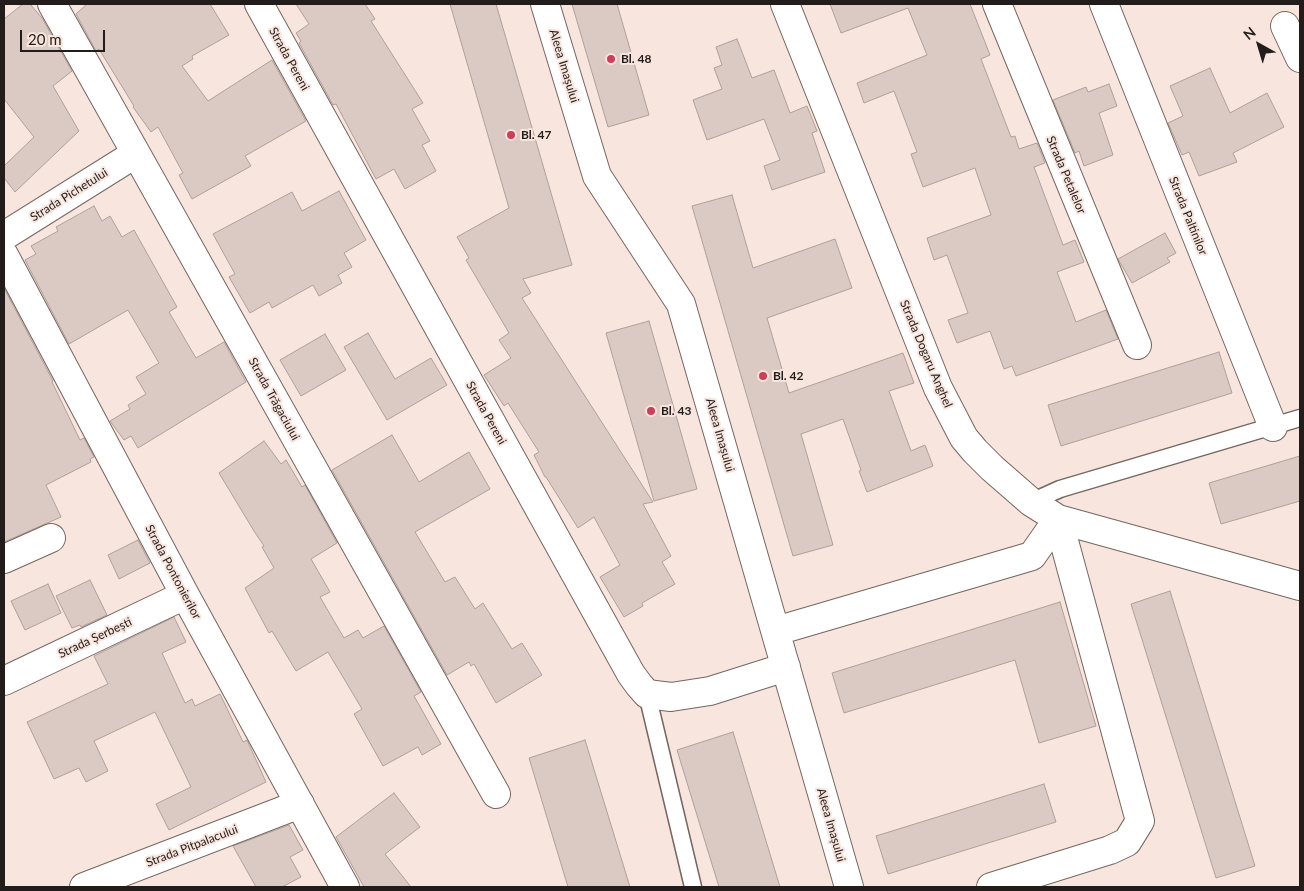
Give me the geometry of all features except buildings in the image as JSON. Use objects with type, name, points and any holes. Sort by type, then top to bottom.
[{"type":"street","name":"Strada Trăgaciului","points":[[52,4],[496,794]]},
{"type":"street","name":"Strada Pereni","points":[[259,4],[631,674],[647,694]]},
{"type":"street","name":"Aleea Imașului","points":[[545,4],[597,176],[681,304],[849,887]]},
{"type":"street","name":"Strada Dogaru Anghel","points":[[785,4],[938,388],[964,438],[975,451],[1031,502],[1058,519],[1300,586]]},
{"type":"street","name":"Strada Petalelor","points":[[997,4],[1137,345]]},
{"type":"street","name":"Strada Paltinilor","points":[[1104,4],[1273,427]]},
{"type":"street","points":[[1285,26],[1300,58]]},
{"type":"street","name":"Strada Pichetului","points":[[4,236],[135,154]]},
{"type":"street","name":"Strada Pontonierilor","points":[[4,255],[345,887]]},
{"type":"street","points":[[776,631],[1032,556],[1058,519]]},
{"type":"street","points":[[991,887],[1110,850],[1127,842],[1140,821],[1058,519]]},
{"type":"street","points":[[4,559],[51,538]]},
{"type":"street","name":"Strada Șerbești","points":[[4,681],[186,595]]},
{"type":"street","points":[[647,694],[671,697],[710,691],[786,667]]},
{"type":"street","name":"Strada Pitpalacului","points":[[84,887],[300,804]]},
{"type":"lane","points":[[1031,502],[1060,489],[1300,418]]},
{"type":"lane","points":[[647,694],[693,887]]},
{"type":"place","name":"Bl. 48","points":[[611,59]]},
{"type":"place","name":"Bl. 47","points":[[511,135]]},
{"type":"place","name":"Bl. 42","points":[[763,376]]},
{"type":"place","name":"Bl. 43","points":[[651,411]]}]
